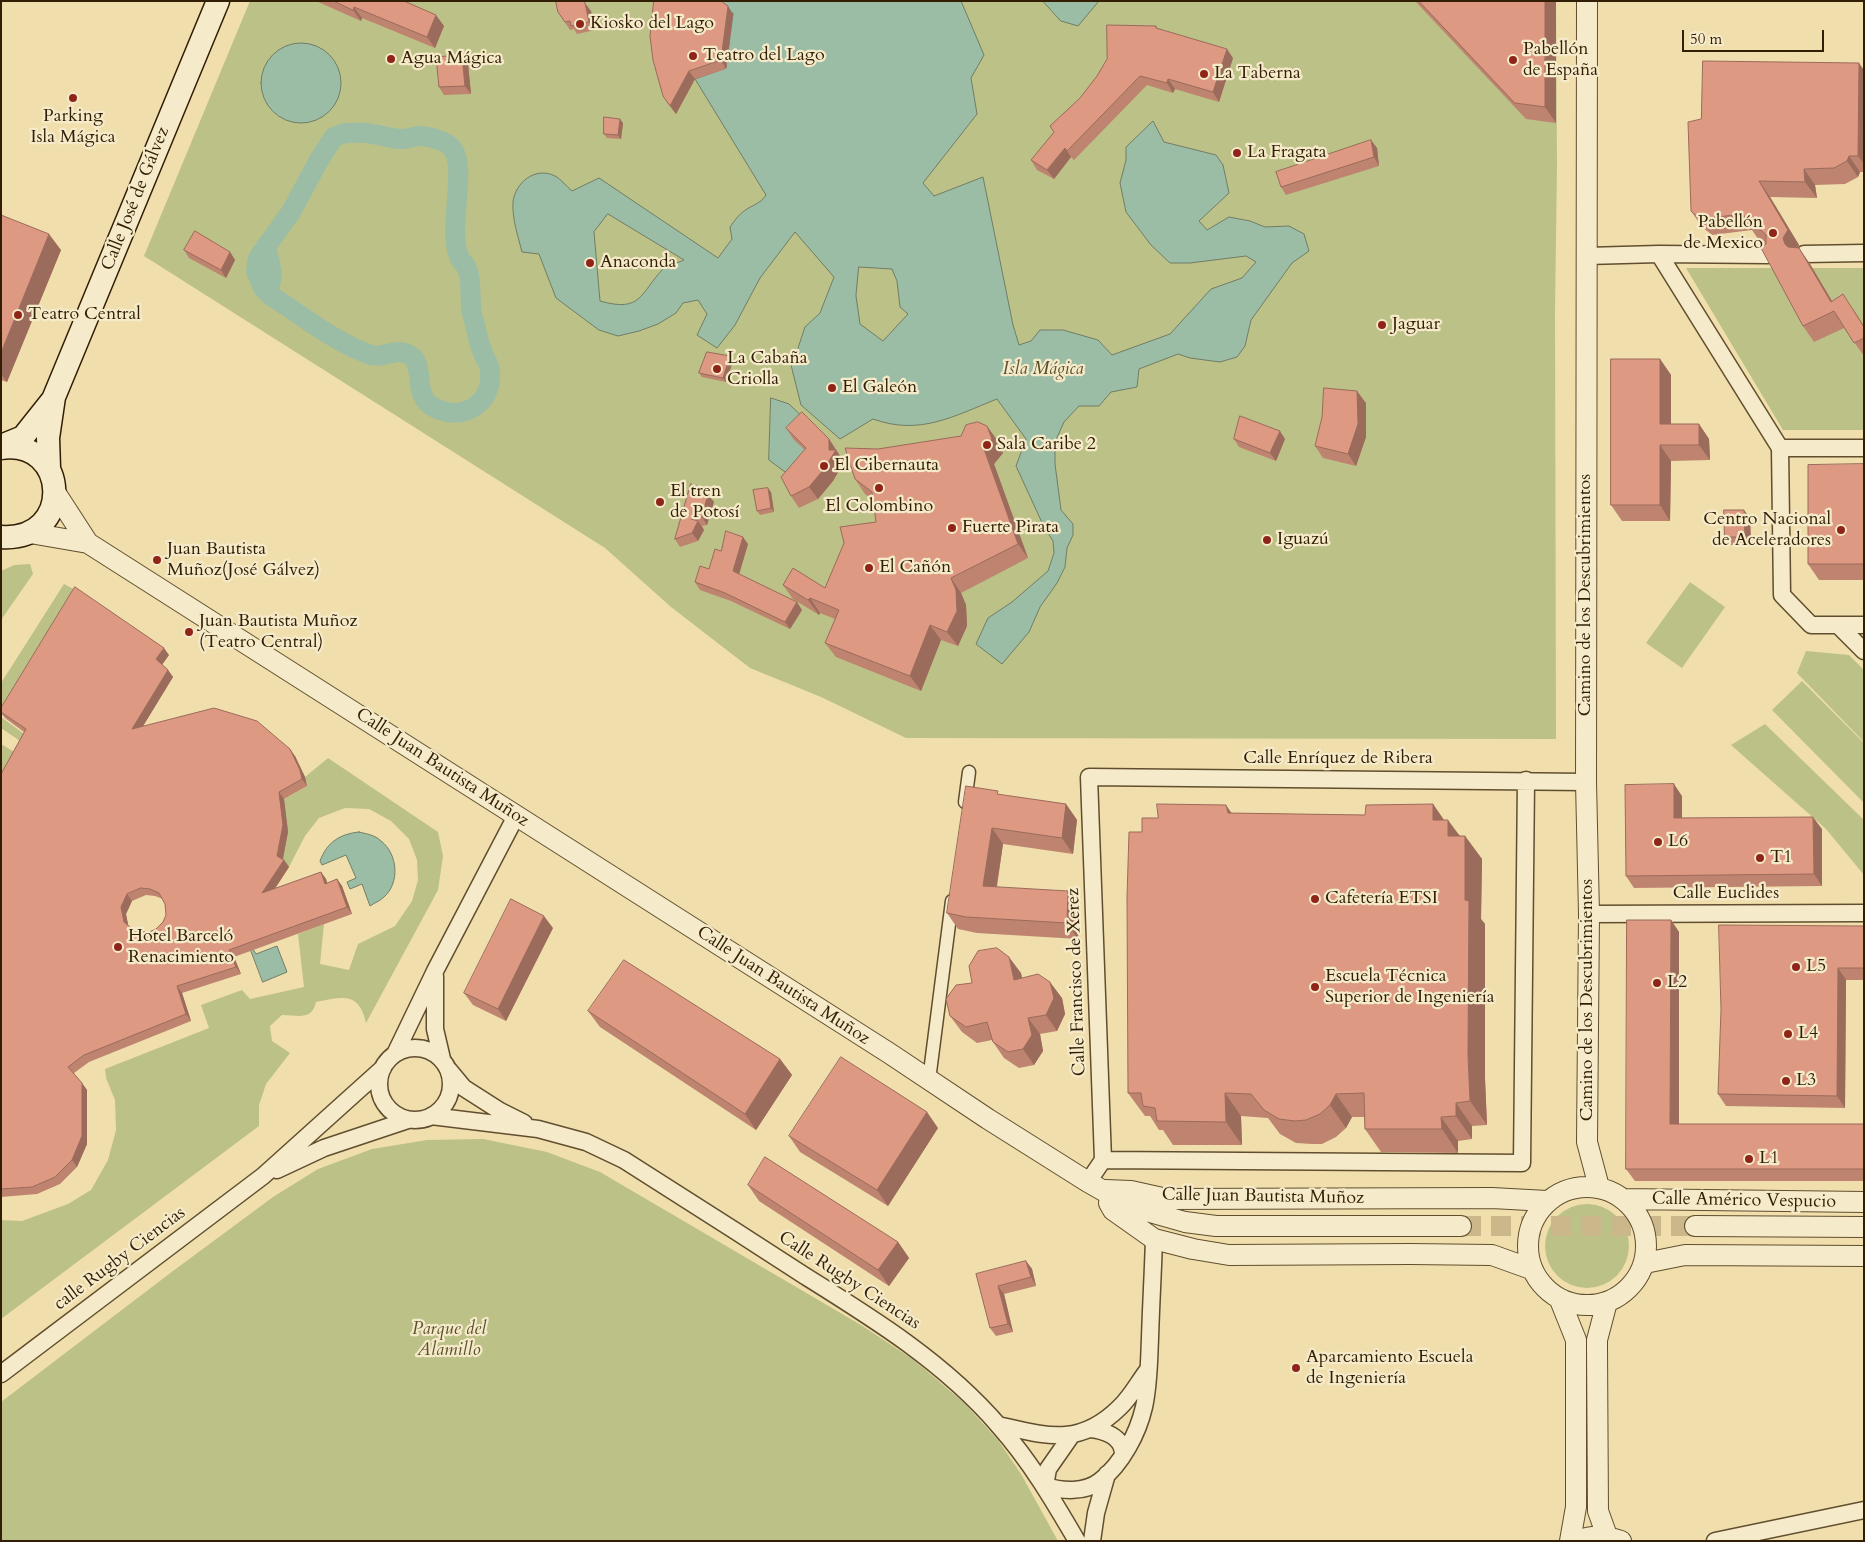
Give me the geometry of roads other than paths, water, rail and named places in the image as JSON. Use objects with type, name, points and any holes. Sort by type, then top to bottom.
[{"type":"main road","name":"Calle José de Gálvez","points":[[56,492],[54,479],[49,468],[48,438],[54,397],[218,1]]},
{"type":"main road","name":"Calle José de Gálvez","points":[[1,447],[23,437],[54,397]]},
{"type":"main road","points":[[1,447],[10,446],[25,449],[38,457],[49,468]]},
{"type":"main road","points":[[11,538],[41,526],[49,516],[56,492]]},
{"type":"street","name":"Camino de los Descubrimientos","points":[[1587,1],[1586,782],[1589,914],[1587,1142],[1599,1187]]},
{"type":"street","points":[[1804,254],[1864,253]]},
{"type":"street","points":[[1587,256],[1659,254],[1768,255]]},
{"type":"street","points":[[1659,254],[1780,448],[1782,595],[1811,625],[1864,625]]},
{"type":"street","points":[[1780,448],[1864,448]]},
{"type":"street","name":"Calle Juan Bautista Muñoz","points":[[56,492],[88,543],[1095,1186],[1167,1199],[1492,1198],[1547,1201]]},
{"type":"street","name":"Calle Juan Bautista Muñoz","points":[[11,538],[88,543]]},
{"type":"street","points":[[1838,625],[1864,651]]},
{"type":"street","points":[[964,811],[969,772]]},
{"type":"street","name":"Calle Enríquez de Ribera","points":[[1089,777],[1586,782]]},
{"type":"street","name":"Calle Francisco de Xerez","points":[[1089,777],[1103,1160]]},
{"type":"street","points":[[1095,1186],[1103,1160],[1522,1163],[1526,780]]},
{"type":"street","points":[[264,1176],[382,1068],[394,1054],[516,816]]},
{"type":"street","points":[[929,1080],[954,888]]},
{"type":"street","name":"Calle Euclides","points":[[1589,914],[1864,914]]},
{"type":"street","points":[[264,1176],[324,1148],[408,1120],[420,1120],[432,1116],[441,1110],[449,1096],[451,1080],[435,1029],[435,971]]},
{"type":"street","points":[[394,1054],[404,1050],[419,1048],[434,1053],[464,1088],[500,1111],[538,1129]]},
{"type":"street","points":[[382,1068],[379,1090],[383,1100],[394,1113],[408,1120]]},
{"type":"street","points":[[432,1116],[538,1129]]},
{"type":"street","name":"Calle Rugby Ciencias","points":[[538,1129],[586,1142],[624,1160],[848,1302],[923,1355],[966,1392],[998,1425],[1045,1486],[1077,1541]]},
{"type":"street","name":"calle Rugby Ciencias","points":[[1,1374],[264,1176]]},
{"type":"street","points":[[1095,1186],[1132,1207],[1162,1217],[1216,1226],[1461,1226]]},
{"type":"street","points":[[1095,1186],[1113,1210],[1154,1239],[1193,1249],[1229,1255],[1492,1255],[1532,1269]]},
{"type":"street","points":[[1580,1186],[1599,1187],[1624,1199],[1640,1217],[1646,1239],[1644,1263],[1636,1280],[1624,1293],[1607,1302],[1583,1306],[1560,1300],[1548,1292],[1538,1282],[1527,1251],[1528,1232],[1536,1215],[1547,1201],[1563,1191],[1580,1186]]},
{"type":"street","name":"Calle Américo Vespucio","points":[[1624,1199],[1864,1202]]},
{"type":"street","points":[[1695,1226],[1864,1227]]},
{"type":"street","points":[[1071,1436],[1048,1469],[1045,1486],[1066,1490],[1083,1488],[1099,1482],[1123,1454],[1135,1434],[1144,1406],[1149,1370],[1154,1239]]},
{"type":"street","points":[[1644,1263],[1684,1255],[1864,1256]]},
{"type":"street","points":[[1560,1300],[1576,1340],[1576,1507],[1570,1541]]},
{"type":"street","points":[[1607,1302],[1597,1340],[1598,1511],[1614,1538]]},
{"type":"street","points":[[998,1425],[1042,1435],[1071,1436],[1103,1421],[1120,1407],[1149,1370]]},
{"type":"street","points":[[1089,1429],[1100,1430],[1111,1435],[1122,1446],[1123,1454]]},
{"type":"street","points":[[1092,1541],[1096,1513],[1107,1474]]},
{"type":"street","points":[[1715,1541],[1864,1510]]},
{"type":"street","points":[[1577,1541],[1583,1538],[1614,1538]]},
{"type":"waterway","points":[[345,133],[365,133],[401,139],[418,136],[428,137],[449,145],[456,157],[458,169],[456,244],[460,258],[469,273],[472,313],[480,346],[490,371],[490,382],[487,392],[482,400],[466,411],[446,412],[428,403],[423,397],[418,367],[411,356],[400,352],[374,356],[355,349],[318,328],[271,296],[263,288],[256,271],[258,258],[291,212],[319,160],[334,137],[345,133]]},
{"type":"waterway","points":[[266,246],[272,273],[269,293]]},
{"type":"tunnel","points":[[1461,1226],[1695,1226]]},
{"type":"place","name":"Kiosko del Lago","points":[[580,24]]},
{"type":"place","name":"Teatro del Lago","points":[[693,56]]},
{"type":"place","name":"Agua Mágica","points":[[391,59]]},
{"type":"place","name":"Pabellón de España","points":[[1513,60]]},
{"type":"place","name":"La Taberna","points":[[1204,74]]},
{"type":"place","name":"Parking Isla Mágica","points":[[73,98]]},
{"type":"place","name":"La Fragata","points":[[1237,153]]},
{"type":"place","name":"Pabellón de Mexico","points":[[1773,233]]},
{"type":"place","name":"Anaconda","points":[[590,263]]},
{"type":"place","name":"Teatro Central","points":[[18,315]]},
{"type":"place","name":"Jaguar","points":[[1382,325]]},
{"type":"place","name":"La Cabaña Criolla","points":[[717,369]]},
{"type":"place","name":"El Galeón","points":[[832,388]]},
{"type":"place","name":"Sala Caribe 2","points":[[987,445]]},
{"type":"place","name":"El Cibernauta","points":[[824,466]]},
{"type":"place","name":"El Colombino","points":[[879,488]]},
{"type":"place","name":"El tren de Potosí","points":[[660,502]]},
{"type":"place","name":"Fuerte Pirata","points":[[952,528]]},
{"type":"place","name":"Centro Nacional de Aceleradores","points":[[1841,530]]},
{"type":"place","name":"Iguazú","points":[[1267,540]]},
{"type":"place","name":"Juan Bautista Muñoz(José Gálvez)","points":[[157,560]]},
{"type":"place","name":"El Cañón","points":[[869,568]]},
{"type":"place","name":"Juan Bautista Muñoz (Teatro Central)","points":[[189,632]]},
{"type":"place","name":"L6","points":[[1658,842]]},
{"type":"place","name":"T1","points":[[1760,858]]},
{"type":"place","name":"Cafetería ETSI","points":[[1315,899]]},
{"type":"place","name":"Hotel Barceló Renacimiento","points":[[118,947]]},
{"type":"place","name":"L5","points":[[1796,967]]},
{"type":"place","name":"L2","points":[[1657,983]]},
{"type":"place","name":"Escuela Técnica Superior de Ingeniería","points":[[1315,987]]},
{"type":"place","name":"L4","points":[[1788,1034]]},
{"type":"place","name":"L3","points":[[1786,1081]]},
{"type":"place","name":"L1","points":[[1749,1159]]},
{"type":"place","name":"Aparcamiento Escuela de Ingeniería","points":[[1296,1368]]},
{"type":"park label","name":"Isla Mágica","points":[[1043,370]]},
{"type":"park label","name":"Parque del Alamillo","points":[[449,1340]]}]
